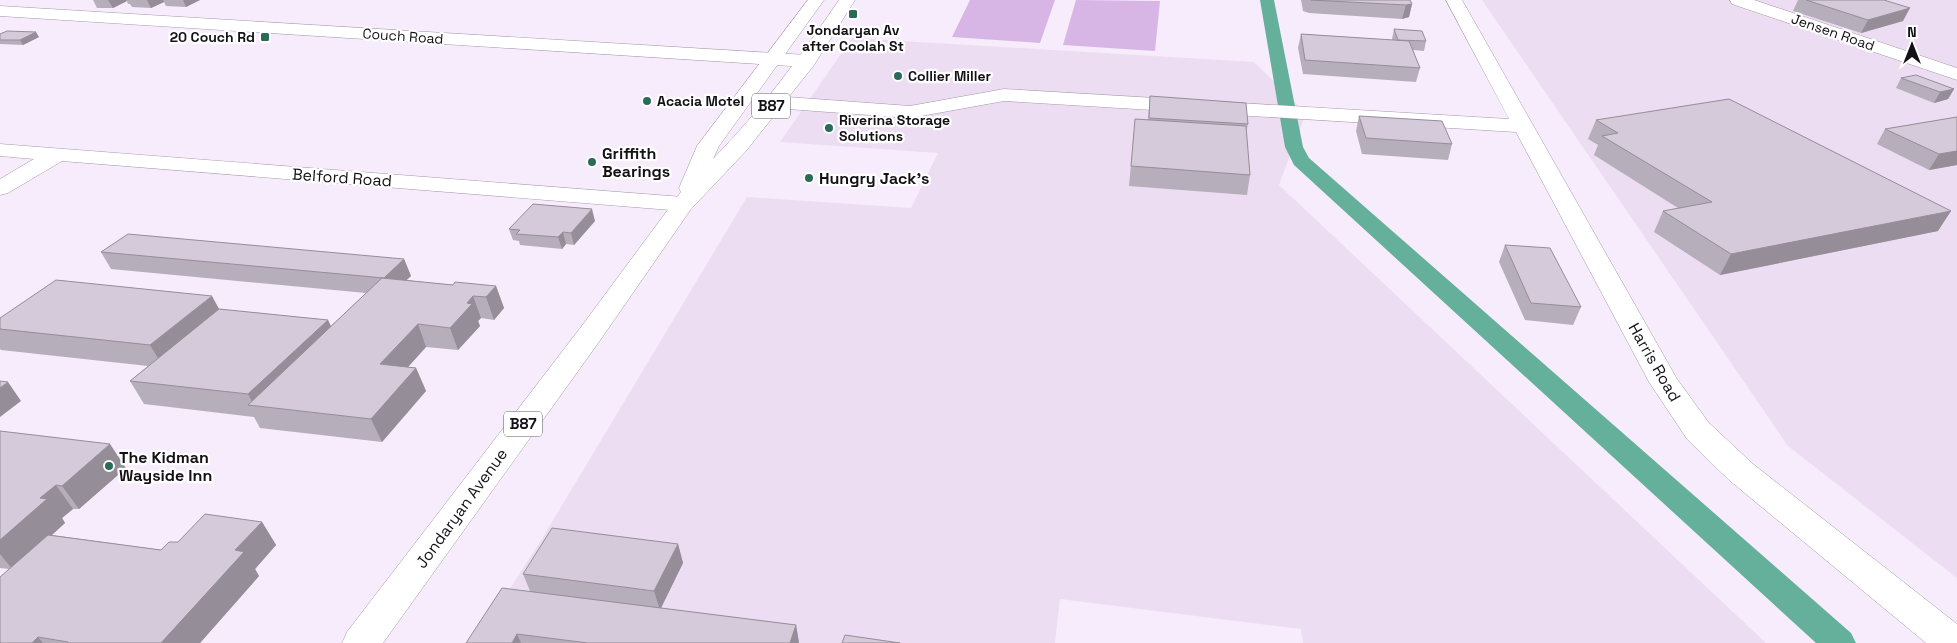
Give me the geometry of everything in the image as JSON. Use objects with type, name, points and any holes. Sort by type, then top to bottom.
[{"type":"street","name":"Jondaryan Avenue","points":[[684,204],[708,146],[816,0]]},
{"type":"street","name":"Jondaryan Avenue","points":[[362,643],[684,204],[738,146],[807,61],[847,0]]},
{"type":"street","name":"Harris Road","points":[[1454,0],[1664,382],[1698,431],[1741,472],[1953,643]]},
{"type":"street","name":"Jensen Road","points":[[1738,0],[1957,74]]},
{"type":"street","name":"Couch Road","points":[[0,12],[807,61]]},
{"type":"street","points":[[774,102],[910,112],[1004,95],[1524,126]]},
{"type":"street","name":"Belford Road","points":[[0,150],[684,204]]},
{"type":"street","points":[[0,188],[58,155]]},
{"type":"shaded area","points":[[970,0],[1055,0],[1040,43],[952,37]]},
{"type":"shaded area","points":[[1076,0],[1160,1],[1155,51],[1063,45]]},
{"type":"shaded area","points":[[1482,0],[1957,0],[1957,578],[1788,446]]},
{"type":"shaded area","points":[[852,38],[1254,62],[1306,113],[1279,185],[1766,643],[1303,643],[1301,629],[1060,599],[1055,643],[475,643],[543,537],[747,197],[911,208],[938,153],[780,142]]},
{"type":"building","points":[[1311,0],[1410,0],[1412,4],[1406,5]]},
{"type":"building","points":[[1806,0],[1884,0],[1910,8],[1868,20]]},
{"type":"building","points":[[1394,29],[1422,31],[1426,41],[1398,40]]},
{"type":"building","points":[[7,31],[36,32],[20,40],[0,40],[0,34]]},
{"type":"building","points":[[1301,34],[1409,41],[1420,68],[1305,60]]},
{"type":"building","points":[[1916,75],[1954,89],[1940,92],[1901,78]]},
{"type":"building","points":[[1150,96],[1246,103],[1248,124],[1149,118]]},
{"type":"building","points":[[1729,99],[1951,211],[1731,254],[1663,211],[1712,202],[1602,136],[1618,133],[1596,120]]},
{"type":"building","points":[[1359,116],[1442,121],[1452,144],[1366,138]]},
{"type":"building","points":[[1957,117],[1957,151],[1939,154],[1885,129]]},
{"type":"building","points":[[1135,119],[1246,126],[1250,175],[1131,166]]},
{"type":"building","points":[[533,204],[592,209],[571,233],[563,232],[558,237],[516,234],[520,230],[509,229]]},
{"type":"building","points":[[128,234],[404,259],[384,278],[101,252]]},
{"type":"building","points":[[1505,245],[1550,248],[1581,307],[1531,303]]},
{"type":"building","points":[[382,278],[453,285],[455,282],[496,286],[486,297],[473,296],[467,303],[472,304],[450,328],[418,324],[380,364],[416,368],[371,419],[248,405]]},
{"type":"building","points":[[56,280],[212,296],[150,345],[0,329],[0,318]]},
{"type":"building","points":[[219,309],[328,320],[248,394],[130,381]]},
{"type":"building","points":[[0,381],[8,382],[0,388]]},
{"type":"building","points":[[0,431],[110,444],[62,486],[56,485],[40,498],[47,499],[0,540]]},
{"type":"building","points":[[205,514],[262,522],[235,550],[244,552],[161,643],[68,643],[38,637],[32,643],[0,643],[0,577],[48,535],[161,550],[169,542],[178,542]]},
{"type":"building","points":[[552,528],[678,544],[654,591],[523,574]]},
{"type":"building","points":[[502,588],[796,625],[790,643],[588,643],[517,634],[512,643],[466,643]]},
{"type":"building","points":[[845,635],[900,643],[842,643]]},
{"type":"waterway","points":[[1267,0],[1294,147],[1301,161],[1839,643]]},
{"type":"place","name":"Jondaryan Av after Coolah St","points":[[853,14]]},
{"type":"place","name":"20 Couch Rd","points":[[265,37]]},
{"type":"place","name":"Collier Miller","points":[[898,76]]},
{"type":"place","name":"Acacia Motel","points":[[647,101]]},
{"type":"place","name":"Riverina Storage Solutions","points":[[829,128]]},
{"type":"place","name":"Griffith Bearings","points":[[592,162]]},
{"type":"place","name":"Hungry Jack's","points":[[809,178]]},
{"type":"place","name":"The Kidman Wayside Inn","points":[[109,466]]}]
